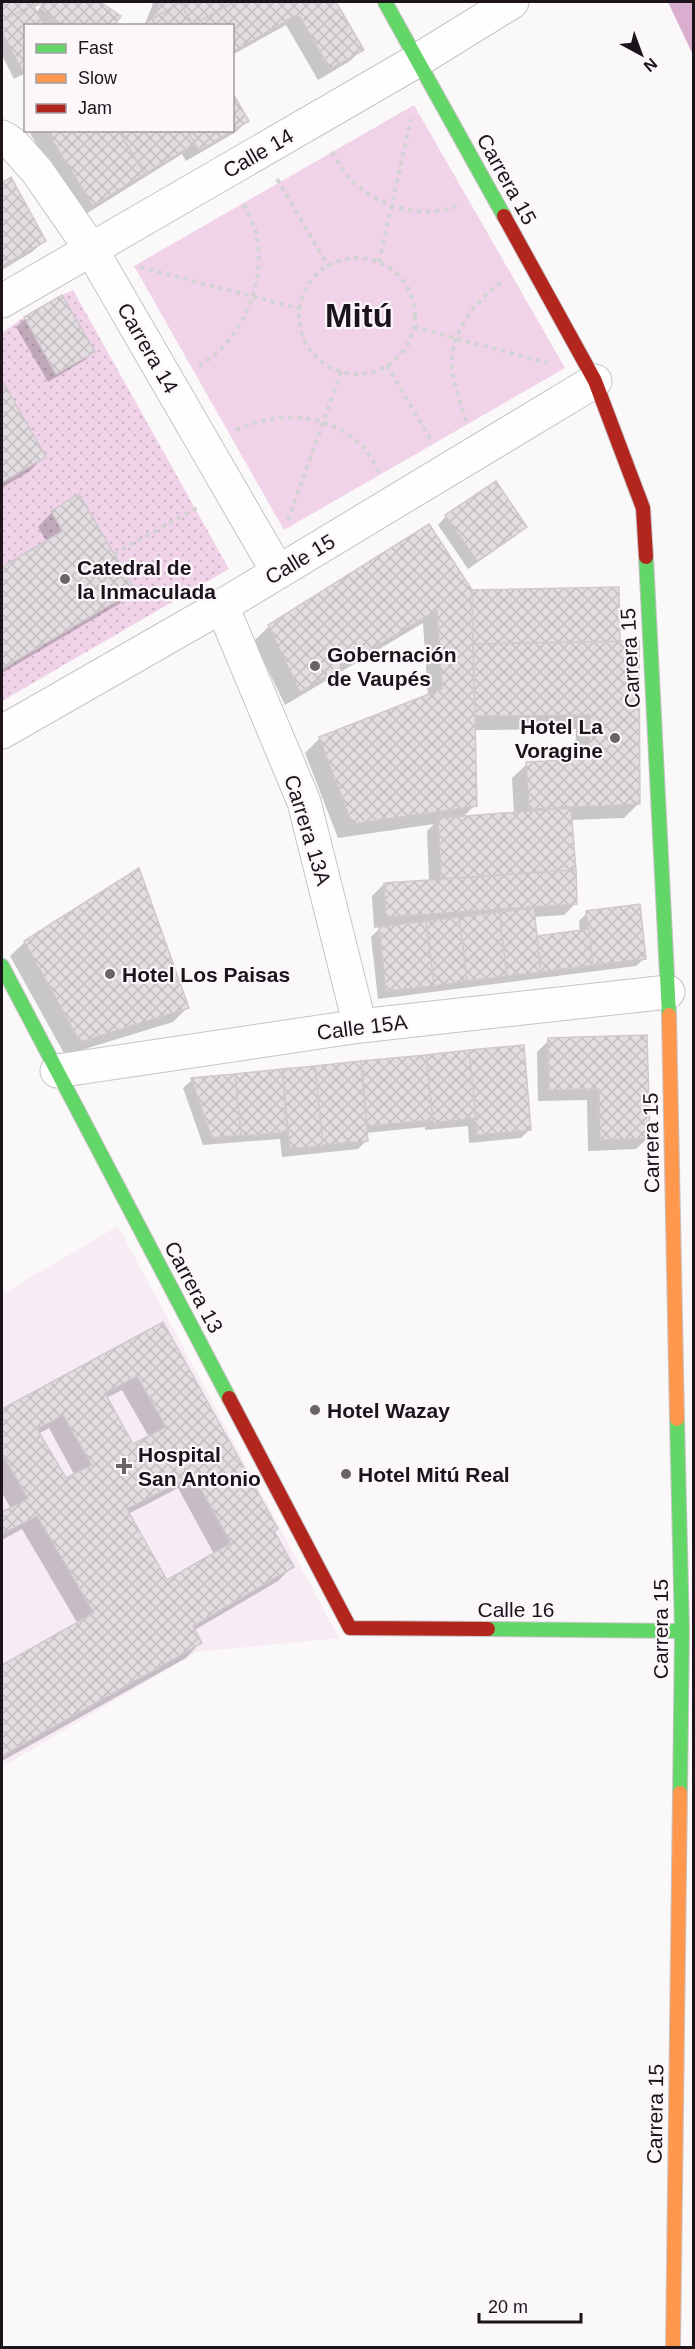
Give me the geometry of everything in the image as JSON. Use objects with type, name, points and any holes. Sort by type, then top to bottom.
[{"type":"street","name":"Carrera 15","points":[[385,2],[595,381],[643,508],[668,992],[682,1631],[673,2348]]},
{"type":"street","name":"Calle 14","points":[[2,301],[418,60],[512,2]]},
{"type":"street","name":"Carrera 14","points":[[2,137],[13,144],[37,171],[91,249],[278,572]]},
{"type":"street","name":"Calle 15","points":[[2,732],[222,606],[595,381]]},
{"type":"street","name":"Carrera 13A","points":[[222,606],[304,802],[360,1026]]},
{"type":"street","name":"Carrera 13","points":[[2,966],[350,1628]]},
{"type":"street","name":"Calle 15A","points":[[57,1071],[360,1026],[668,992]]},
{"type":"street","name":"Calle 16","points":[[350,1628],[682,1631]]},
{"type":"path","points":[[379,262],[412,116]]},
{"type":"path","points":[[261,151],[328,266]]},
{"type":"path","points":[[332,152],[345,173],[364,191],[391,205],[408,210],[437,211],[462,204]]},
{"type":"path","points":[[193,370],[224,346],[245,315],[252,297],[258,260],[257,237],[243,203]]},
{"type":"path","points":[[362,258],[379,262],[394,271],[405,282],[412,297],[416,312],[409,343],[400,355],[373,372],[357,374],[341,372],[314,355],[305,342],[300,327],[300,309],[304,292],[314,277],[328,266],[344,260],[362,258]]},
{"type":"path","points":[[134,266],[300,309]]},
{"type":"path","points":[[467,425],[452,369],[456,339],[465,321],[487,292],[511,274]]},
{"type":"path","points":[[414,327],[554,365]]},
{"type":"path","points":[[387,365],[448,470]]},
{"type":"path","points":[[284,530],[325,422],[341,372]]},
{"type":"path","points":[[229,433],[248,424],[273,418],[297,416],[325,422],[366,450],[380,475]]},
{"type":"path","points":[[114,554],[230,490]]},
{"type":"shaded area","points":[[668,2],[693,2],[693,55]]},
{"type":"shaded area","points":[[414,105],[565,368],[284,530],[134,266]]},
{"type":"shaded area","points":[[73,290],[229,569],[2,701],[2,669],[135,590],[79,494],[52,511],[63,531],[2,567],[2,480],[3,482],[46,456],[2,380],[2,333],[24,317],[56,374],[95,352],[62,295]]},
{"type":"shaded area","name":"Hospital San Antonio","points":[[118,1226],[339,1638],[197,1652],[2,1767],[2,1294]]},
{"type":"building","points":[[2,2],[41,2],[2,21]]},
{"type":"building","points":[[47,2],[100,2],[121,16],[115,24],[61,24],[41,9]]},
{"type":"building","points":[[160,2],[181,2],[153,19]]},
{"type":"building","points":[[180,2],[192,24],[144,24]]},
{"type":"building","points":[[180,2],[233,2],[195,24],[192,24]]},
{"type":"building","points":[[234,2],[336,2],[364,50],[330,69],[298,14],[234,51],[234,24],[195,24]]},
{"type":"building","points":[[33,5],[43,24],[24,24],[23,72],[2,32],[2,21]]},
{"type":"building","points":[[234,95],[249,121],[234,130]]},
{"type":"building","points":[[47,132],[119,132],[145,174],[93,206]]},
{"type":"building","points":[[119,132],[188,132],[195,144],[145,174]]},
{"type":"building","points":[[188,132],[231,132],[199,151]]},
{"type":"building","points":[[11,177],[46,241],[2,266],[2,183]]},
{"type":"building","points":[[62,295],[95,352],[56,374],[24,317]]},
{"type":"building","points":[[2,380],[46,457],[3,482],[2,480]]},
{"type":"building","points":[[496,481],[527,527],[477,561],[445,515]]},
{"type":"building","name":"Catedral de la Inmaculada","points":[[79,494],[135,590],[2,669],[2,567],[63,531],[51,511]]},
{"type":"building","name":"Gobernación de Vaupés","points":[[429,524],[472,590],[477,806],[352,824],[319,737],[442,689],[437,610],[300,692],[268,625]]},
{"type":"building","points":[[619,587],[620,642],[473,644],[472,590]]},
{"type":"building","name":"Hotel La Voragine","points":[[639,641],[640,804],[529,809],[526,762],[589,759],[590,715],[475,716],[473,644]]},
{"type":"building","points":[[571,808],[576,870],[441,879],[438,818]]},
{"type":"building","name":"Hotel Los Paisas","points":[[139,868],[189,1008],[80,1042],[24,941]]},
{"type":"building","points":[[576,870],[577,904],[386,917],[384,883]]},
{"type":"building","points":[[640,904],[646,959],[593,965],[586,911]]},
{"type":"building","points":[[534,908],[541,972],[507,976],[499,912]]},
{"type":"building","points":[[499,912],[507,976],[467,981],[459,917]]},
{"type":"building","points":[[459,917],[467,981],[434,986],[426,921]]},
{"type":"building","points":[[426,921],[434,986],[386,991],[379,927]]},
{"type":"building","points":[[589,929],[593,965],[541,972],[537,936]]},
{"type":"building","points":[[647,1035],[650,1138],[600,1140],[599,1089],[549,1090],[548,1038]]},
{"type":"building","points":[[524,1045],[531,1130],[477,1135],[469,1050]]},
{"type":"building","points":[[469,1050],[476,1118],[433,1123],[426,1055]]},
{"type":"building","points":[[426,1055],[433,1120],[367,1126],[361,1061]]},
{"type":"building","points":[[361,1061],[368,1141],[322,1145],[315,1066]]},
{"type":"building","points":[[315,1066],[323,1146],[290,1149],[282,1069]]},
{"type":"building","points":[[282,1069],[288,1132],[241,1136],[235,1074]]},
{"type":"building","points":[[235,1074],[241,1135],[212,1138],[191,1078]]},
{"type":"building","points":[[163,1322],[278,1529],[274,1531],[294,1567],[193,1626],[202,1643],[2,1756],[2,1665],[94,1613],[37,1516],[2,1534],[2,1512],[28,1499],[2,1453],[2,1409]],"holes":[[[137,1376],[166,1427],[133,1444],[105,1393]],[[63,1415],[92,1465],[66,1478],[37,1429]],[[193,1475],[231,1543],[167,1580],[127,1509]]]},
{"type":"traffic: fast","points":[[385,2],[504,216]]},
{"type":"traffic: fast","points":[[646,557],[669,1015]]},
{"type":"traffic: fast","points":[[2,966],[229,1398]]},
{"type":"traffic: fast","points":[[677,1419],[682,1631],[680,1793]]},
{"type":"traffic: fast","points":[[488,1629],[682,1631]]},
{"type":"traffic: slow","points":[[669,1015],[677,1419]]},
{"type":"traffic: slow","points":[[673,2348],[680,1793]]},
{"type":"traffic: jam","points":[[504,216],[595,381],[643,508],[646,557]]},
{"type":"traffic: jam","points":[[229,1398],[350,1628],[488,1629]]},
{"type":"place","name":"Catedral de la Inmaculada","points":[[65,579]]},
{"type":"place","name":"Gobernación de Vaupés","points":[[315,666]]},
{"type":"place","name":"Hotel La Voragine","points":[[615,738]]},
{"type":"place","name":"Hotel Los Paisas","points":[[110,974]]},
{"type":"place","name":"Hotel Wazay","points":[[315,1410]]},
{"type":"place","name":"Hospital San Antonio","points":[[124,1466]]},
{"type":"place","name":"Hotel Mitú Real","points":[[346,1474]]},
{"type":"district","name":"Mitú","points":[[359,315]]}]
